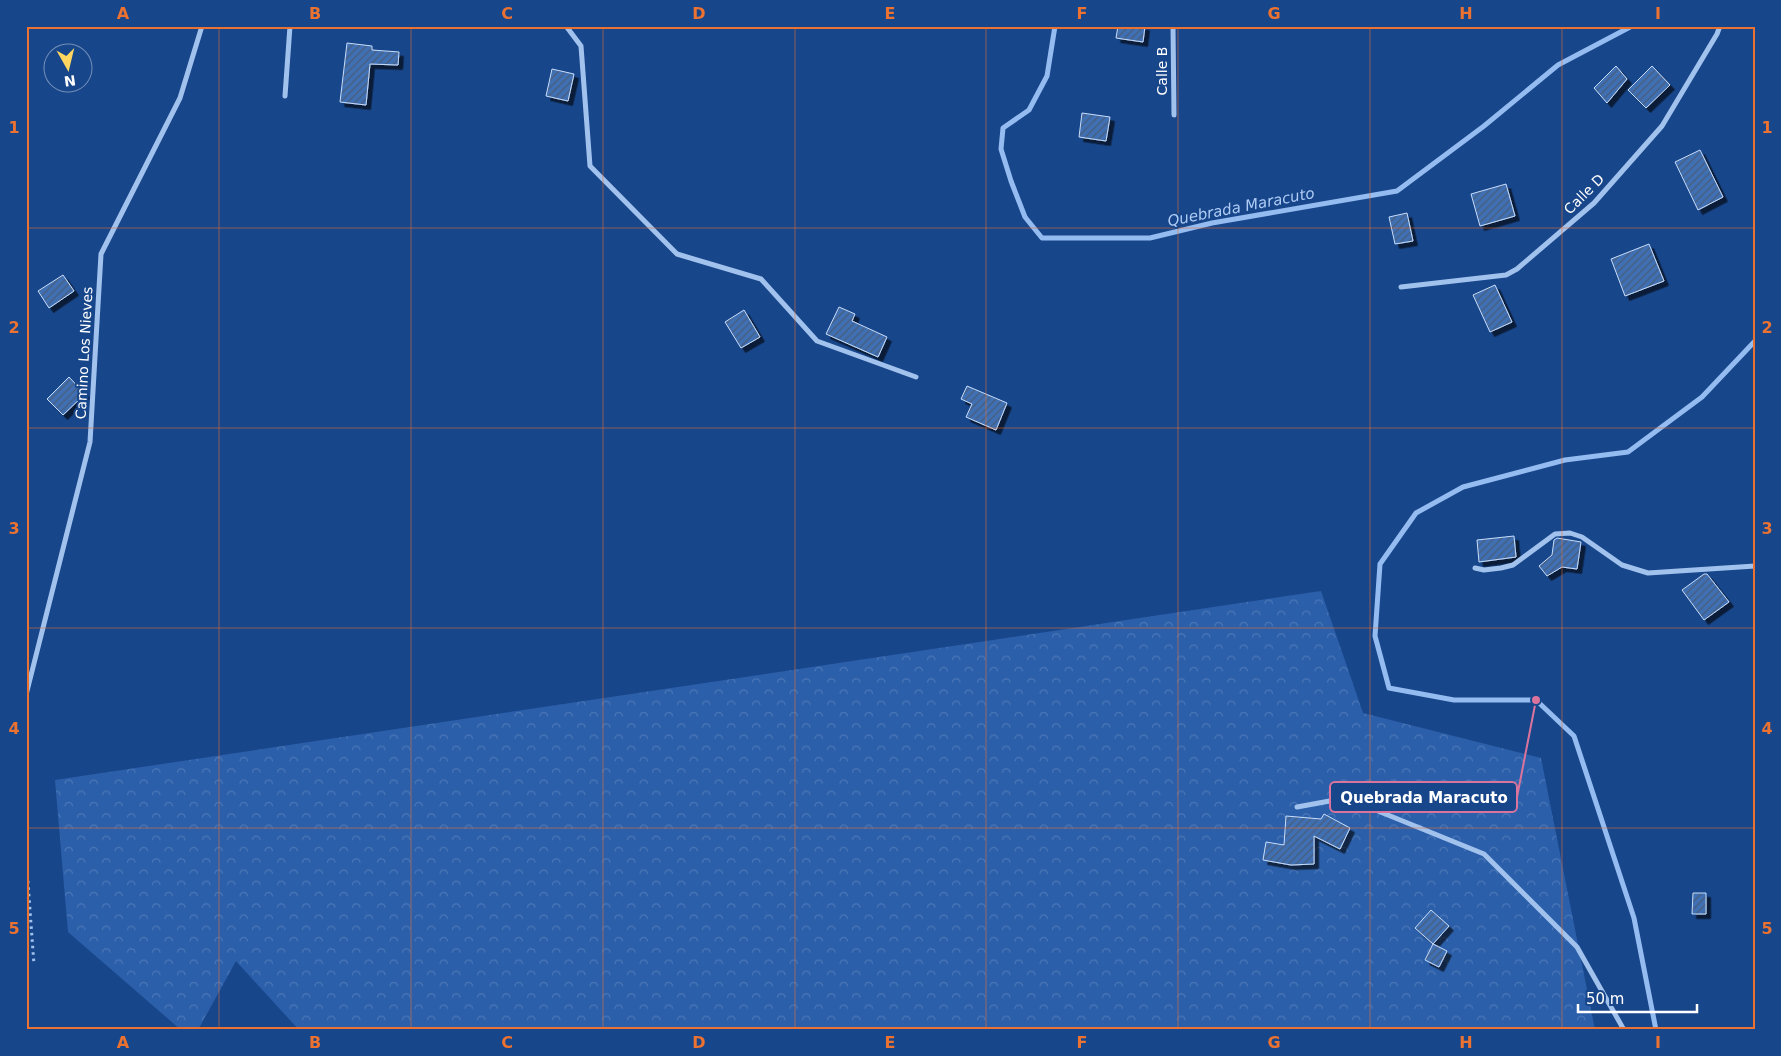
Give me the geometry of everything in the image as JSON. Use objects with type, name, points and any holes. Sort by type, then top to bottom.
[{"type":"street","name":"Camino Los Nieves","points":[[26,695],[90,442],[100,254],[180,98],[202,26]]},
{"type":"street","points":[[284,96],[290,26]]},
{"type":"street","points":[[566,26],[581,46],[590,166],[650,227],[677,254],[761,279],[817,341],[916,378]]},
{"type":"street","name":"Calle B","points":[[1174,26],[1174,115]]},
{"type":"street","name":"Calle D","points":[[1401,287],[1506,275],[1518,269],[1594,202],[1662,126],[1720,26]]},
{"type":"street","points":[[1475,568],[1484,570],[1513,565],[1555,534],[1570,533],[1582,537],[1622,565],[1648,573],[1755,566]]},
{"type":"street","points":[[1297,807],[1346,798],[1484,854],[1577,948],[1624,1030]]},
{"type":"path","points":[[26,855],[34,965]]},
{"type":"green space","points":[[1321,591],[1363,713],[1541,758],[1595,1030],[299,1030],[236,961],[198,1030],[181,1030],[68,932],[55,780]]},
{"type":"building","points":[[1118,26],[1145,26],[1143,42],[1116,38]]},
{"type":"building","points":[[347,43],[372,46],[372,50],[399,52],[398,65],[370,64],[366,105],[340,102]]},
{"type":"building","points":[[1616,66],[1627,79],[1607,103],[1594,88]]},
{"type":"building","points":[[1652,66],[1670,85],[1646,108],[1628,90]]},
{"type":"building","points":[[552,69],[574,74],[568,101],[546,96]]},
{"type":"building","points":[[1082,113],[1110,117],[1106,141],[1079,137]]},
{"type":"building","points":[[1700,150],[1723,197],[1698,210],[1675,162]]},
{"type":"building","points":[[1506,184],[1515,216],[1480,226],[1471,194]]},
{"type":"building","points":[[1407,213],[1413,241],[1395,244],[1389,217]]},
{"type":"building","points":[[1649,244],[1664,281],[1625,296],[1611,259]]},
{"type":"building","points":[[63,275],[74,291],[49,308],[38,291]]},
{"type":"building","points":[[1495,285],[1512,322],[1490,332],[1473,295]]},
{"type":"building","points":[[839,307],[855,314],[852,321],[887,337],[878,357],[826,334]]},
{"type":"building","points":[[744,310],[760,337],[741,348],[725,322]]},
{"type":"building","points":[[69,377],[85,394],[63,415],[47,399]]},
{"type":"building","points":[[967,386],[1007,403],[996,430],[966,417],[972,404],[961,399]]},
{"type":"building","points":[[1514,536],[1516,557],[1479,562],[1477,540]]},
{"type":"building","points":[[1557,538],[1581,542],[1577,569],[1562,567],[1547,576],[1539,566],[1552,555],[1554,540]]},
{"type":"building","points":[[1704,574],[1707,574],[1729,602],[1704,620],[1682,590]]},
{"type":"building","points":[[1324,814],[1350,828],[1340,849],[1314,836],[1314,864],[1291,865],[1263,860],[1266,842],[1284,845],[1286,816],[1321,819]]},
{"type":"building","points":[[1693,893],[1706,893],[1706,914],[1692,914]]},
{"type":"building","points":[[1431,910],[1449,926],[1433,944],[1415,928]]},
{"type":"building","points":[[1433,944],[1447,951],[1439,967],[1425,960]]},
{"type":"waterway","name":"Quebrada Maracuto","points":[[1055,26],[1047,76],[1029,110],[1003,128],[1001,149],[1025,217],[1042,238],[1150,238],[1212,223],[1397,191],[1484,126],[1558,65],[1632,26]]},
{"type":"waterway","name":"Quebrada Maracuto","points":[[1656,1030],[1634,918],[1574,736],[1536,700],[1454,700],[1389,688],[1375,636],[1380,564],[1416,513],[1463,487],[1565,460],[1628,452],[1702,397],[1755,341]]},
{"type":"place","name":"Quebrada Maracuto","points":[[1536,700]]}]
